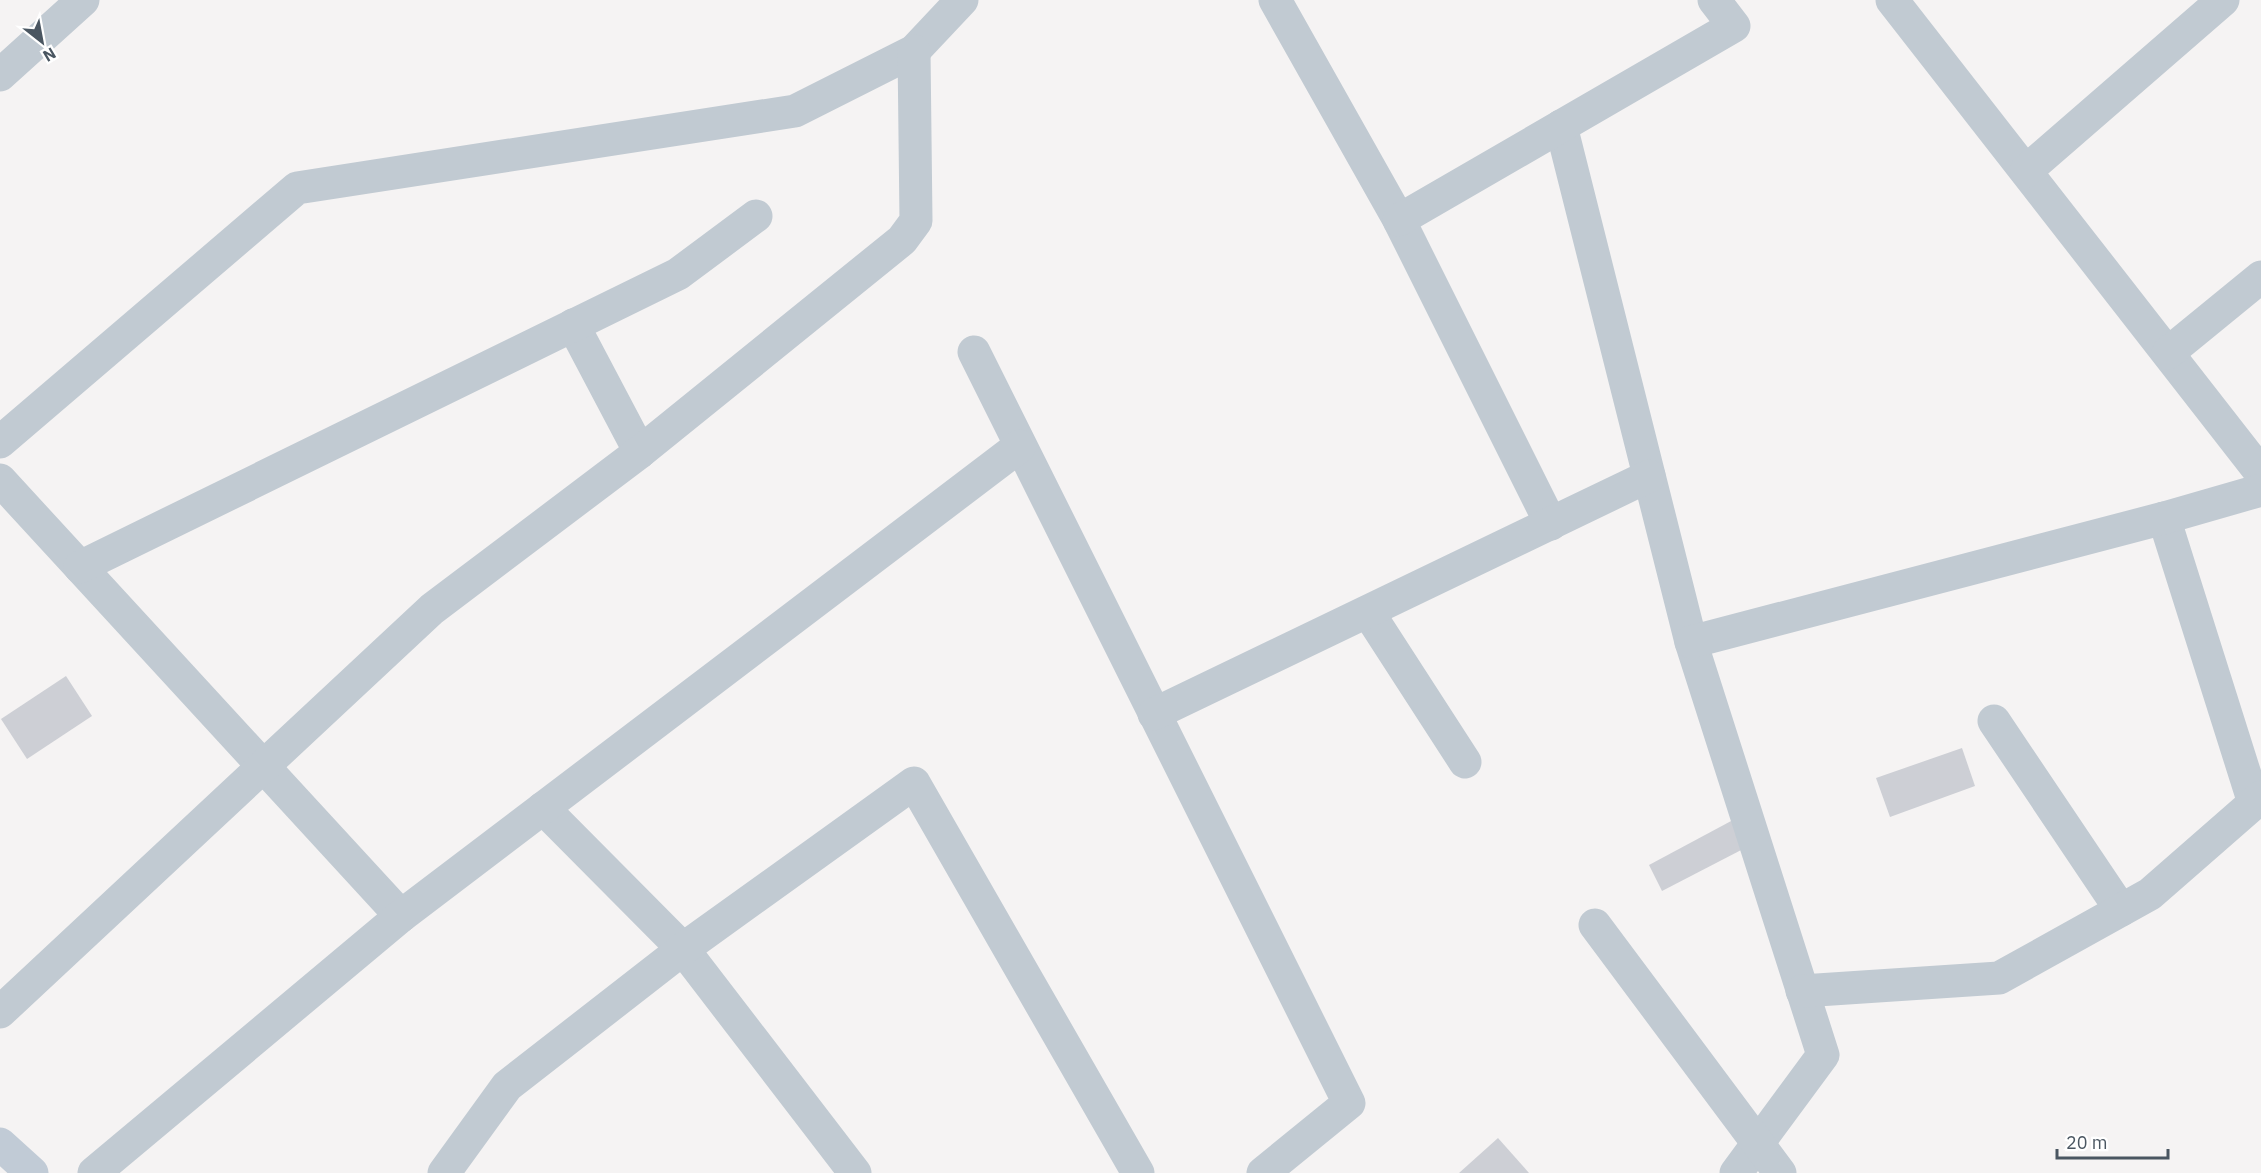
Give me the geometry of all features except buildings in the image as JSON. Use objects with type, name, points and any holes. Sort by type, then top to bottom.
[{"type":"main road","points":[[0,1144],[32,1173]]},
{"type":"street","points":[[0,75],[83,0]]},
{"type":"street","points":[[0,442],[297,188],[795,111],[914,51],[962,0]]},
{"type":"street","points":[[1275,0],[1399,220],[1551,524]]},
{"type":"street","points":[[1399,220],[1734,26],[1714,0]]},
{"type":"street","points":[[1892,0],[2261,473]]},
{"type":"street","points":[[2026,171],[2223,0]]},
{"type":"street","points":[[0,1012],[262,765],[432,609],[640,452],[902,240],[916,221],[914,51]]},
{"type":"street","points":[[1561,126],[1691,642],[1823,1055],[1736,1173]]},
{"type":"street","points":[[80,567],[678,274],[756,216]]},
{"type":"street","points":[[2168,353],[2261,277]]},
{"type":"street","points":[[573,325],[640,452]]},
{"type":"street","points":[[974,352],[1349,1103],[1263,1173]]},
{"type":"street","points":[[94,1173],[401,916],[1020,446]]},
{"type":"street","points":[[1154,714],[1650,476]]},
{"type":"street","points":[[0,480],[401,916]]},
{"type":"street","points":[[1691,642],[2164,518],[2261,490]]},
{"type":"street","points":[[1802,991],[1999,978],[2150,894],[2257,800],[2164,518]]},
{"type":"street","points":[[1368,612],[1465,762]]},
{"type":"street","points":[[1994,722],[2121,910]]},
{"type":"street","points":[[444,1173],[507,1086],[683,949],[914,783],[1138,1173]]},
{"type":"street","points":[[543,808],[683,949],[842,1168]]},
{"type":"street","points":[[1595,925],[1780,1173]]}]
